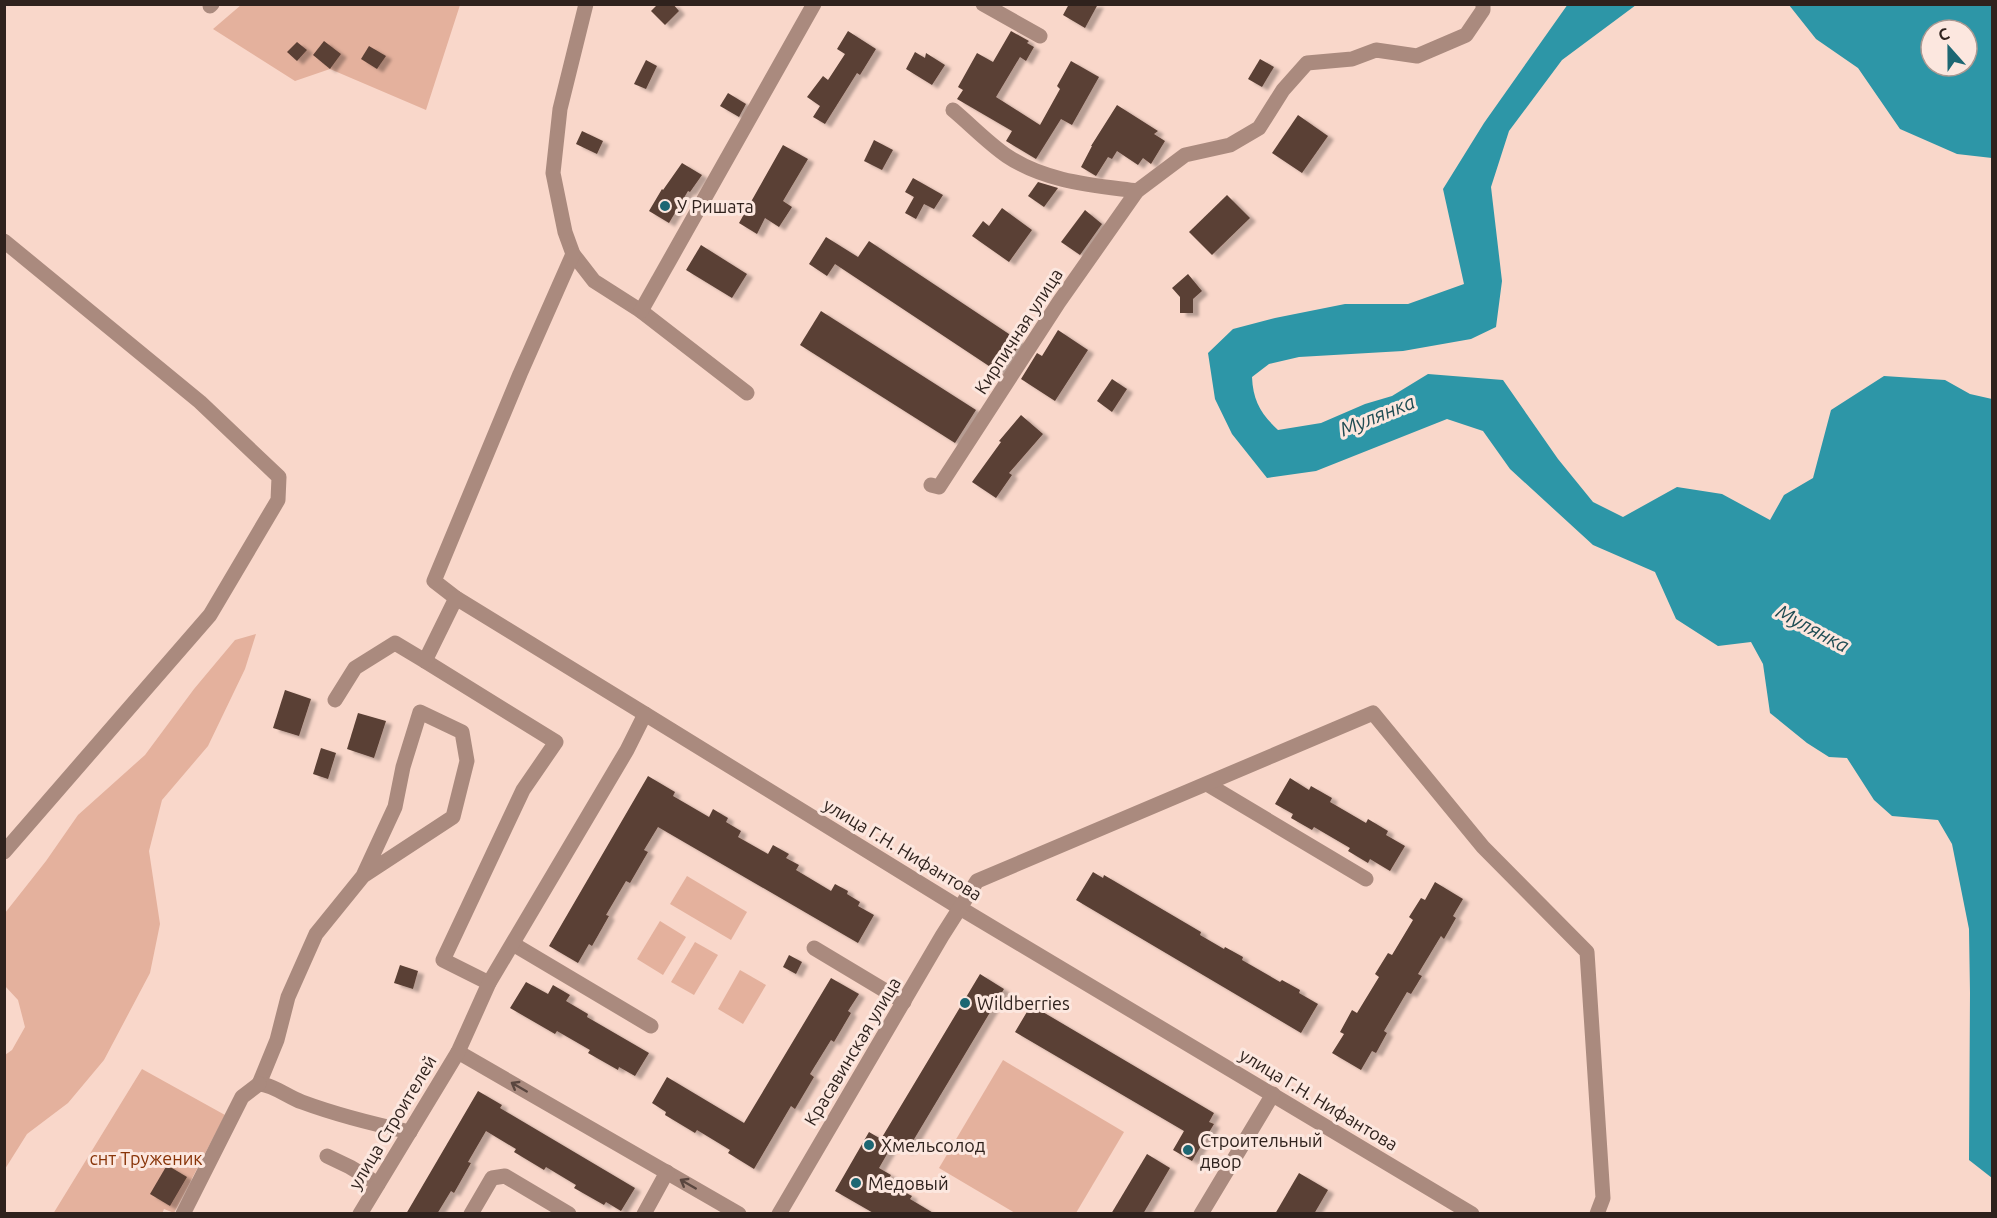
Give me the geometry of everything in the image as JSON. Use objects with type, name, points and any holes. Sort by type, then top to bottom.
[{"type":"street","points":[[586,4],[560,109],[553,172],[573,254],[594,281],[641,311],[747,393]]},
{"type":"street","points":[[983,4],[1040,36]]},
{"type":"street","name":"Кирпичная улица","points":[[931,485],[939,487],[1059,302],[1137,191],[1185,155],[1230,145],[1258,128],[1283,90],[1307,63],[1352,59],[1376,50],[1417,56],[1466,35],[1483,10],[1483,4]]},
{"type":"street","points":[[641,311],[814,5]]},
{"type":"street","points":[[954,110],[1006,156],[1034,171],[1068,182],[1137,191]]},
{"type":"street","points":[[4,241],[200,402],[279,477],[278,501],[210,615],[7,846]]},
{"type":"street","name":"улица Г.Н. Нифантова","points":[[573,254],[434,581],[456,598],[960,908],[1472,1214]]},
{"type":"street","points":[[425,661],[456,598]]},
{"type":"street","points":[[335,700],[355,668],[395,643],[556,742],[523,790],[443,960],[489,983]]},
{"type":"street","points":[[183,1214],[242,1097],[259,1084],[277,1040],[288,997],[316,934],[363,876],[396,807],[403,767],[420,712],[462,732],[466,761],[453,817],[363,876]]},
{"type":"street","name":"Красавинская улица","points":[[779,1214],[977,881],[1373,713],[1483,847],[1587,952],[1603,1198],[1597,1214]]},
{"type":"street","points":[[645,714],[627,750],[489,983],[458,1052],[739,1214]]},
{"type":"street","points":[[1208,783],[1366,879]]},
{"type":"street","points":[[513,944],[651,1026]]},
{"type":"street","points":[[814,948],[904,1002]]},
{"type":"street","name":"улица Строителей","points":[[360,1214],[458,1052]]},
{"type":"street","points":[[259,1084],[265,1084],[294,1100],[340,1116],[410,1132]]},
{"type":"street","points":[[1201,1214],[1273,1094]]},
{"type":"street","points":[[327,1156],[378,1184]]},
{"type":"street","points":[[644,1214],[667,1172]]},
{"type":"street","points":[[471,1214],[492,1178],[505,1176],[569,1214]]},
{"type":"green space","points":[[241,5],[460,5],[426,110],[330,69],[295,81],[213,29]]},
{"type":"green space","points":[[256,634],[245,669],[208,746],[162,800],[149,851],[160,924],[150,973],[104,1060],[68,1103],[27,1134],[5,1169],[5,1055],[12,1050],[25,1027],[18,1000],[5,986],[5,913],[46,861],[78,815],[145,755],[194,689],[235,640]]},
{"type":"green space","points":[[687,876],[747,912],[731,940],[670,904]]},
{"type":"green space","points":[[660,921],[686,937],[663,975],[637,959]]},
{"type":"green space","points":[[695,942],[718,955],[694,995],[671,982]]},
{"type":"green space","points":[[740,970],[766,985],[743,1024],[718,1009]]},
{"type":"green space","points":[[1003,1060],[1124,1132],[1076,1213],[1015,1213],[939,1168]]},
{"type":"green space","name":"снт Труженик","points":[[142,1069],[225,1115],[174,1213],[164,1209],[162,1214],[53,1214]]},
{"type":"water","name":"Мулянка","points":[[1568,4],[1636,5],[1562,60],[1509,131],[1491,187],[1502,281],[1496,327],[1471,339],[1403,351],[1299,357],[1269,364],[1252,377],[1256,400],[1263,413],[1278,430],[1321,423],[1365,404],[1392,396],[1428,374],[1503,380],[1558,459],[1593,502],[1623,517],[1677,487],[1722,494],[1770,520],[1784,495],[1813,478],[1831,410],[1884,376],[1945,380],[1970,394],[1992,399],[1992,1178],[1969,1160],[1969,929],[1952,844],[1938,820],[1892,816],[1874,800],[1847,758],[1829,757],[1807,743],[1770,713],[1763,664],[1751,642],[1718,646],[1676,619],[1655,572],[1593,545],[1510,469],[1483,431],[1447,419],[1316,471],[1267,478],[1232,434],[1215,399],[1208,353],[1233,329],[1345,304],[1408,304],[1464,284],[1443,189],[1484,123]]},
{"type":"water","points":[[1789,5],[1992,5],[1992,158],[1957,154],[1900,129],[1858,68],[1816,39]]},
{"type":"building","points":[[658,4],[673,4],[679,11],[665,25],[651,11]]},
{"type":"building","points":[[1069,4],[1098,4],[1085,28],[1063,15]]},
{"type":"building","points":[[848,31],[876,49],[860,75],[857,73],[825,124],[813,117],[820,106],[807,97],[823,76],[828,80],[845,54],[837,49]]},
{"type":"building","points":[[1011,31],[1029,41],[1027,43],[1034,47],[1026,61],[1020,57],[996,97],[1040,125],[1060,89],[1057,86],[1071,61],[1099,77],[1072,125],[1061,119],[1036,159],[1006,141],[1012,131],[957,99],[963,90],[958,87],[977,53],[993,62]]},
{"type":"building","points":[[324,41],[341,54],[330,69],[313,55]]},
{"type":"building","points":[[297,42],[307,50],[297,61],[287,52]]},
{"type":"building","points":[[369,46],[386,56],[377,69],[361,59]]},
{"type":"building","points":[[915,52],[925,58],[926,53],[945,65],[932,85],[906,69]]},
{"type":"building","points":[[1260,59],[1274,67],[1262,87],[1248,79]]},
{"type":"building","points":[[646,60],[657,66],[646,89],[634,84]]},
{"type":"building","points":[[728,93],[746,104],[739,117],[720,106]]},
{"type":"building","points":[[1117,105],[1158,131],[1154,134],[1165,141],[1151,164],[1143,158],[1138,165],[1117,151],[1112,159],[1108,157],[1096,176],[1081,167],[1091,146]]},
{"type":"building","points":[[1298,115],[1328,136],[1302,173],[1272,153]]},
{"type":"building","points":[[582,131],[603,141],[597,154],[576,144]]},
{"type":"building","points":[[874,140],[893,150],[882,170],[864,161]]},
{"type":"building","points":[[783,145],[808,159],[783,201],[792,207],[779,227],[765,218],[757,234],[739,223]]},
{"type":"building","points":[[682,163],[702,175],[690,192],[688,191],[669,223],[649,211]]},
{"type":"building","points":[[913,178],[943,195],[934,209],[924,204],[916,219],[905,213],[914,197],[905,192]]},
{"type":"building","points":[[1038,182],[1058,188],[1044,207],[1028,196]]},
{"type":"building","points":[[1227,195],[1250,218],[1212,255],[1189,232]]},
{"type":"building","points":[[1002,208],[1032,230],[1009,262],[972,236],[983,221],[989,226]]},
{"type":"building","points":[[1085,210],[1102,224],[1080,255],[1061,242]]},
{"type":"building","points":[[826,237],[858,257],[869,241],[1021,342],[1001,374],[835,264],[827,276],[809,264]]},
{"type":"building","points":[[701,245],[747,274],[732,298],[686,270]]},
{"type":"building","points":[[1188,274],[1202,291],[1193,299],[1193,313],[1180,313],[1180,297],[1172,288]]},
{"type":"building","points":[[821,311],[976,410],[955,443],[800,345]]},
{"type":"building","points":[[1058,330],[1088,350],[1055,401],[1021,379],[1037,353],[1042,356]]},
{"type":"building","points":[[1112,379],[1127,389],[1112,412],[1097,401]]},
{"type":"building","points":[[1021,415],[1043,434],[1009,473],[1012,475],[996,498],[972,482],[1001,442],[999,441]]},
{"type":"building","points":[[285,690],[311,699],[299,736],[273,728]]},
{"type":"building","points":[[358,713],[386,721],[374,758],[347,749]]},
{"type":"building","points":[[321,748],[336,753],[328,779],[313,774]]},
{"type":"building","points":[[648,776],[675,792],[673,796],[709,817],[713,809],[728,818],[726,822],[741,831],[738,837],[768,854],[773,845],[789,854],[786,858],[799,865],[796,870],[831,891],[835,884],[848,891],[847,894],[860,902],[858,906],[874,915],[858,943],[658,827],[644,850],[648,852],[630,883],[626,881],[606,915],[609,916],[592,946],[589,944],[578,963],[549,946]]},
{"type":"building","points":[[1290,778],[1309,790],[1311,786],[1332,798],[1330,802],[1366,823],[1368,819],[1388,831],[1386,835],[1405,846],[1390,871],[1370,859],[1368,863],[1348,851],[1350,848],[1314,827],[1312,830],[1291,818],[1293,814],[1275,804]]},
{"type":"building","points":[[1093,872],[1103,878],[1104,875],[1201,932],[1200,935],[1243,957],[1242,960],[1280,982],[1282,980],[1300,990],[1299,993],[1318,1004],[1301,1033],[1076,900]]},
{"type":"building","points":[[1435,882],[1463,899],[1453,916],[1456,918],[1444,939],[1441,936],[1418,974],[1422,976],[1411,994],[1407,992],[1384,1031],[1387,1033],[1376,1053],[1372,1051],[1361,1070],[1332,1053],[1344,1034],[1340,1032],[1352,1010],[1357,1013],[1379,977],[1375,974],[1388,953],[1392,955],[1413,920],[1409,917],[1421,898],[1425,900]]},
{"type":"building","points":[[789,955],[802,962],[796,974],[783,967]]},
{"type":"building","points":[[400,965],[418,971],[413,989],[394,983]]},
{"type":"building","points":[[980,974],[1004,989],[907,1151],[894,1142],[879,1168],[891,1175],[889,1178],[899,1184],[897,1188],[912,1196],[910,1199],[935,1214],[875,1214],[835,1191],[869,1132],[881,1139]]},
{"type":"building","points":[[831,978],[859,994],[848,1011],[851,1013],[834,1042],[831,1040],[810,1074],[814,1077],[795,1109],[791,1106],[754,1169],[728,1153],[730,1150],[697,1130],[695,1133],[665,1115],[666,1112],[652,1103],[667,1077],[744,1123]]},
{"type":"building","points":[[526,982],[548,994],[553,985],[570,995],[566,1001],[588,1014],[587,1017],[649,1053],[635,1076],[619,1067],[618,1070],[588,1053],[590,1050],[557,1031],[555,1034],[510,1008]]},
{"type":"building","points":[[1031,1005],[1214,1113],[1209,1122],[1214,1124],[1192,1161],[1173,1150],[1184,1131],[1015,1032]]},
{"type":"building","points":[[478,1091],[502,1105],[500,1108],[635,1188],[621,1211],[606,1202],[604,1205],[574,1188],[576,1185],[514,1152],[516,1149],[486,1131],[454,1193],[451,1191],[437,1214],[406,1214]]},
{"type":"building","points":[[1147,1154],[1170,1168],[1143,1214],[1111,1214]]},
{"type":"building","points":[[167,1165],[187,1177],[170,1206],[150,1194]]},
{"type":"building","points":[[1299,1173],[1328,1190],[1314,1214],[1275,1214]]},
{"type":"place","name":"У Ришата","points":[[665,206]]},
{"type":"place","name":"Wildberries","points":[[965,1003]]},
{"type":"place","name":"Хмельсолод","points":[[869,1145]]},
{"type":"place","name":"Строительный двор","points":[[1188,1150]]},
{"type":"place","name":"Медовый","points":[[856,1183]]}]
